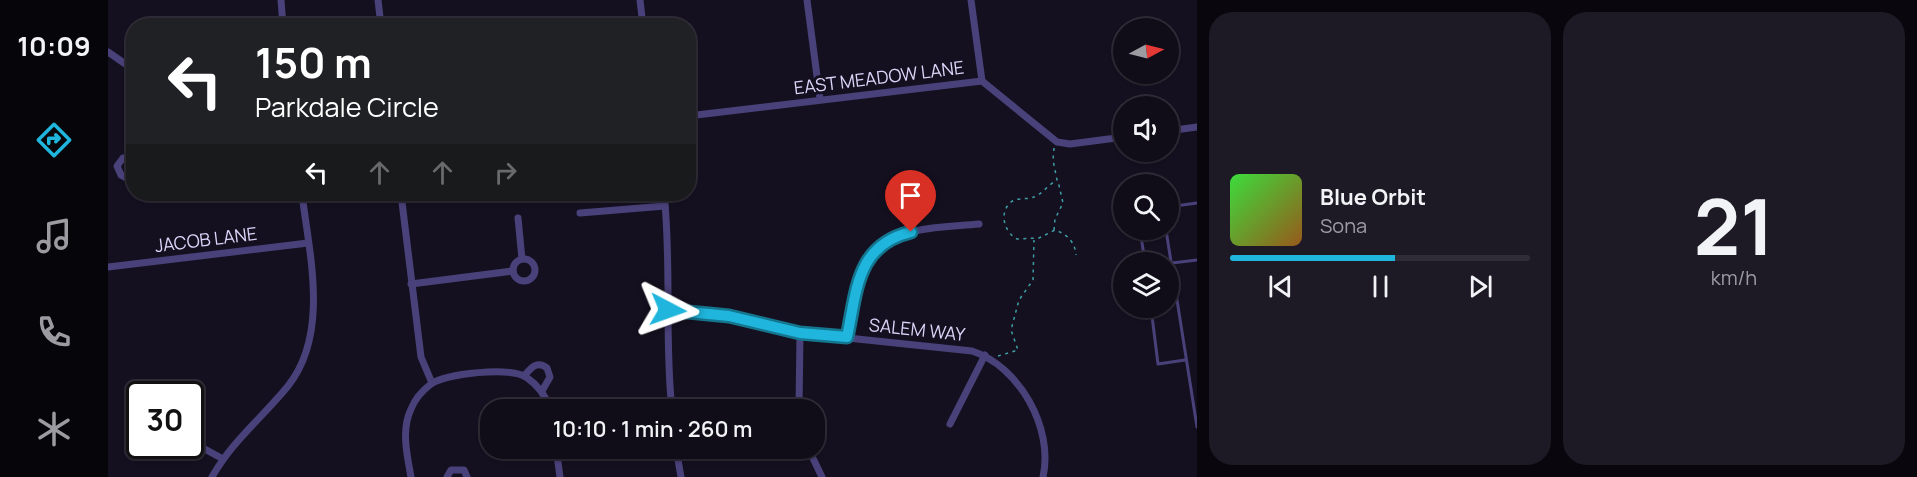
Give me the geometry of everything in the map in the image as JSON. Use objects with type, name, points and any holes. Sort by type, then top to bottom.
[{"type":"street","points":[[281,0],[282,18]]},
{"type":"street","points":[[378,0],[380,18]]},
{"type":"street","points":[[640,0],[642,18]]},
{"type":"street","points":[[807,0],[820,99]]},
{"type":"street","points":[[971,0],[982,81]]},
{"type":"street","points":[[108,52],[126,64]]},
{"type":"street","name":"EAST MEADOW LANE","points":[[696,115],[982,81],[1059,143]]},
{"type":"street","points":[[1179,129],[1197,127]]},
{"type":"street","points":[[1059,143],[1070,144],[1113,138]]},
{"type":"street","points":[[126,158],[123,158],[117,166],[121,175],[126,178]]},
{"type":"street","points":[[212,477],[234,443],[257,422],[291,383],[301,364],[313,316],[314,295],[303,201]]},
{"type":"street","points":[[402,201],[421,357],[432,383]]},
{"type":"street","points":[[665,201],[670,272],[668,354],[671,399]]},
{"type":"street","points":[[580,213],[665,206]]},
{"type":"street","points":[[518,218],[522,259]]},
{"type":"street","points":[[847,337],[861,273],[877,249],[902,234],[922,229],[979,224]]},
{"type":"street","name":"JACOB LANE","points":[[108,267],[308,243]]},
{"type":"street","points":[[522,259],[534,266],[532,277],[526,281],[519,280],[513,271],[516,262],[522,259]]},
{"type":"street","points":[[411,284],[513,271]]},
{"type":"street","name":"SALEM WAY","points":[[668,310],[729,316],[800,333],[972,351],[985,355],[1011,375],[1030,404],[1042,432],[1043,477]]},
{"type":"street","points":[[799,399],[800,333]]},
{"type":"street","points":[[950,424],[985,355]]},
{"type":"street","points":[[524,376],[534,366],[540,364],[547,368],[550,377],[542,391]]},
{"type":"street","points":[[412,477],[406,444],[407,420],[417,397],[432,383],[492,372],[524,376],[542,391],[546,399]]},
{"type":"street","points":[[204,449],[223,459]]},
{"type":"street","points":[[558,459],[560,477]]},
{"type":"street","points":[[678,459],[681,477]]},
{"type":"street","points":[[813,459],[822,477]]},
{"type":"street","points":[[447,477],[451,470],[457,468],[464,470],[467,477]]},
{"type":"lane","points":[[1179,205],[1197,203]]},
{"type":"lane","points":[[1179,262],[1197,260]]},
{"type":"lane","points":[[1179,315],[1197,426]]},
{"type":"lane","points":[[1152,318],[1158,364],[1185,360]]},
{"type":"path","points":[[1054,231],[1055,219],[1063,203],[1053,150],[1059,143]]},
{"type":"path","points":[[1057,180],[1046,185],[1035,197],[1020,199],[1008,206],[1004,223],[1005,230],[1017,239],[1034,239],[1054,231],[1069,238],[1076,255]]},
{"type":"path","points":[[994,360],[1004,353],[1018,350],[1011,330],[1019,300],[1033,280],[1034,239]]},
{"type":"route","points":[[668,310],[729,316],[758,321],[800,333],[847,337],[864,264],[870,255],[884,243],[911,232]]}]
